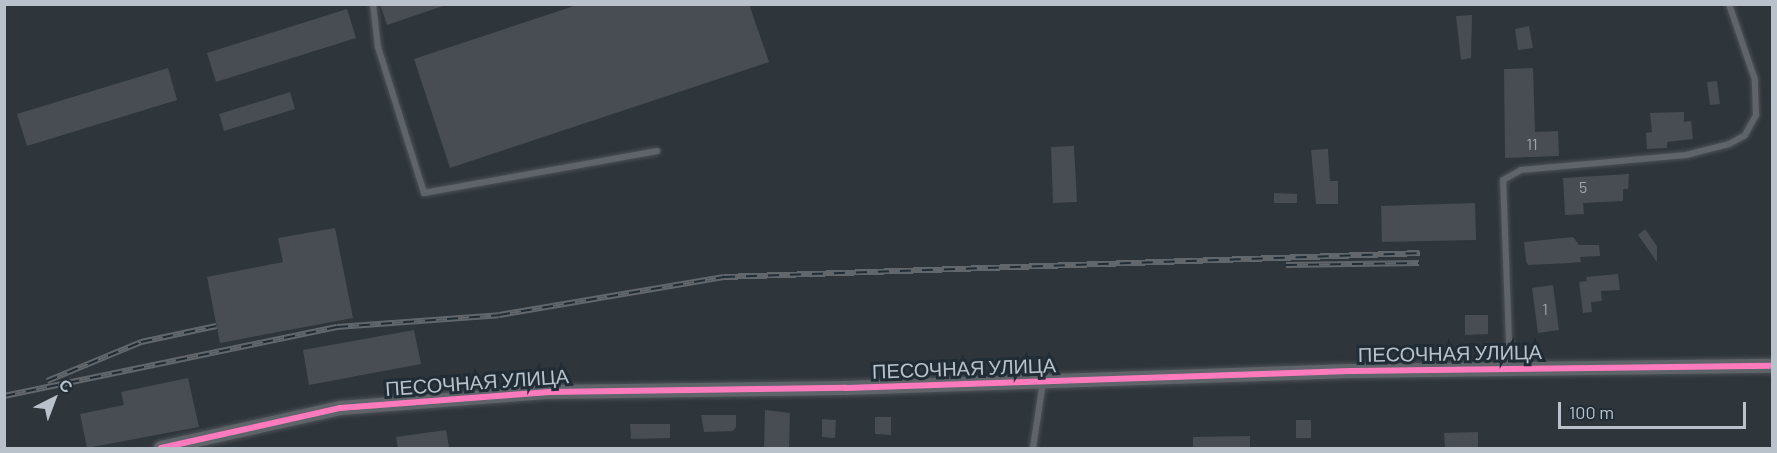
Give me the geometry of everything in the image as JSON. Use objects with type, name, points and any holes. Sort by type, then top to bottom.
[{"type":"street","name":"ПЕСОЧНАЯ УЛИЦА","points":[[161,448],[340,408],[549,392],[1043,382],[1510,368],[1773,366]]},
{"type":"lane","points":[[373,4],[378,46],[424,194],[657,151]]},
{"type":"lane","points":[[1510,368],[1503,180],[1521,170],[1686,155],[1729,144],[1745,135],[1756,115],[1755,80],[1730,4]]},
{"type":"lane","points":[[1033,448],[1043,382]]},
{"type":"building","points":[[380,4],[443,4],[443,6],[387,25]]},
{"type":"building","points":[[580,4],[749,4],[769,62],[450,168],[414,59]]},
{"type":"building","points":[[347,9],[356,38],[216,82],[207,53]]},
{"type":"building","points":[[1472,15],[1471,58],[1461,60],[1456,16]]},
{"type":"building","points":[[1529,26],[1533,48],[1518,50],[1515,29]]},
{"type":"building","points":[[168,68],[177,100],[27,146],[17,114]]},
{"type":"building","points":[[1533,68],[1535,132],[1558,131],[1559,156],[1505,158],[1504,69]]},
{"type":"building","points":[[1717,81],[1720,104],[1710,105],[1707,82]]},
{"type":"building","points":[[290,92],[295,109],[224,131],[219,114]]},
{"type":"building","points":[[1684,112],[1684,122],[1691,121],[1693,139],[1667,142],[1667,148],[1647,149],[1646,133],[1652,132],[1650,113]]},
{"type":"building","points":[[1074,146],[1077,202],[1053,203],[1051,147]]},
{"type":"building","points":[[1328,149],[1330,181],[1338,181],[1338,204],[1316,204],[1311,150]]},
{"type":"building","points":[[1629,174],[1628,189],[1623,189],[1623,201],[1583,203],[1584,214],[1565,215],[1563,178]]},
{"type":"building","points":[[1274,193],[1297,194],[1297,203],[1274,203]]},
{"type":"building","points":[[1475,203],[1476,240],[1382,242],[1381,206]]},
{"type":"building","points":[[335,228],[353,318],[220,343],[207,277],[283,262],[278,238]]},
{"type":"building","points":[[1645,229],[1657,246],[1657,262],[1638,235]]},
{"type":"building","points":[[1573,237],[1579,245],[1599,245],[1600,256],[1580,257],[1581,262],[1528,265],[1524,242]]},
{"type":"building","points":[[1618,274],[1620,290],[1601,291],[1602,301],[1591,302],[1592,312],[1583,313],[1579,282],[1587,281],[1586,277]]},
{"type":"building","points":[[1553,285],[1559,330],[1538,333],[1532,288]]},
{"type":"building","points":[[1465,315],[1488,315],[1488,334],[1465,335]]},
{"type":"building","points":[[414,330],[421,364],[309,385],[303,350]]},
{"type":"building","points":[[188,378],[199,427],[87,448],[80,414],[124,405],[121,392]]},
{"type":"building","points":[[765,410],[790,413],[789,448],[764,448]]},
{"type":"building","points":[[701,415],[736,415],[736,427],[733,431],[704,432]]},
{"type":"building","points":[[875,417],[891,417],[891,435],[875,434]]},
{"type":"building","points":[[822,419],[836,420],[835,438],[822,437]]},
{"type":"building","points":[[1296,420],[1311,420],[1311,438],[1296,438]]},
{"type":"building","points":[[630,424],[670,424],[670,438],[631,439]]},
{"type":"building","points":[[446,430],[449,447],[398,448],[396,437]]},
{"type":"building","points":[[1478,432],[1478,448],[1445,448],[1444,433]]},
{"type":"building","points":[[1250,436],[1250,448],[1193,448],[1193,437]]},
{"type":"railway","points":[[4,396],[337,327],[499,315],[724,277],[1420,253]]},
{"type":"railway","points":[[1286,265],[1419,263]]},
{"type":"railway","points":[[47,381],[141,342],[216,326]]},
{"type":"cycle path","points":[[161,448],[340,408],[549,392],[846,388],[1351,371],[1772,366]]}]
